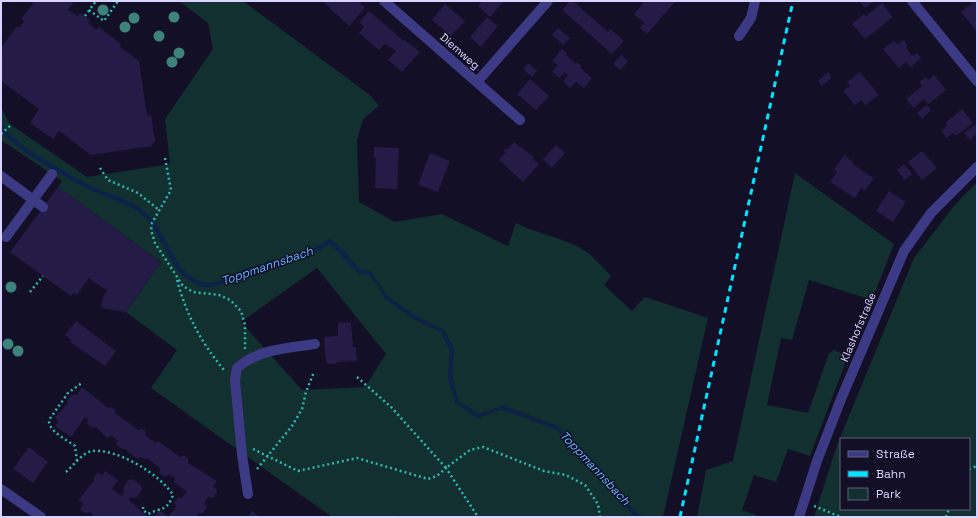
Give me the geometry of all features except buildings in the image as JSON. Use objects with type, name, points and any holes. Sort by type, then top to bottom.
[{"type":"street","name":"Diemweg","points":[[384,1],[520,120]]},
{"type":"street","points":[[477,82],[548,1]]},
{"type":"street","points":[[739,36],[751,18],[755,1]]},
{"type":"street","points":[[912,1],[977,81]]},
{"type":"street","name":"Klashofstraße","points":[[799,517],[841,399],[904,251],[931,213],[977,167]]},
{"type":"street","points":[[6,237],[52,174]]},
{"type":"street","points":[[1,176],[43,207]]},
{"type":"street","points":[[248,494],[242,455],[236,384],[237,368],[245,361],[266,352],[315,344]]},
{"type":"street","points":[[1,489],[41,517]]},
{"type":"path","points":[[85,16],[96,1]]},
{"type":"path","points":[[89,10],[104,21],[118,1]]},
{"type":"path","points":[[1,134],[11,125]]},
{"type":"path","points":[[165,158],[171,190],[159,210],[152,224],[151,230],[160,252],[176,278],[183,286],[193,292],[219,295],[230,300],[241,310],[245,325],[245,361]]},
{"type":"path","points":[[100,168],[108,180],[138,194],[159,210]]},
{"type":"path","points":[[30,292],[43,276]]},
{"type":"path","points":[[176,278],[184,306],[197,333],[206,348],[236,384]]},
{"type":"path","points":[[246,481],[292,426],[302,409],[306,392],[314,372]]},
{"type":"path","points":[[357,377],[391,407],[446,468],[478,517]]},
{"type":"path","points":[[78,462],[78,454],[75,446],[51,428],[49,420],[68,393],[83,382]]},
{"type":"path","points":[[248,446],[266,457],[298,471],[357,458],[428,479],[437,476],[470,450],[483,447],[544,471],[566,475],[585,485],[598,504],[600,517]]},
{"type":"path","points":[[66,472],[78,462],[84,454],[92,451],[104,452],[118,456],[142,467],[164,482],[173,495],[169,506],[166,508],[161,508],[148,514],[143,510],[143,507]]},
{"type":"path","points":[[804,503],[841,517]]},
{"type":"green space","points":[[179,1],[243,1],[370,95],[379,106],[363,119],[357,140],[359,202],[395,222],[442,214],[508,246],[516,223],[566,241],[594,258],[611,276],[604,285],[632,311],[645,297],[708,318],[663,517],[643,517],[635,512],[558,426],[503,406],[479,414],[458,401],[452,377],[454,349],[444,330],[414,315],[387,296],[370,271],[358,273],[368,274],[376,283],[385,298],[412,318],[441,332],[450,350],[448,379],[456,403],[478,418],[501,409],[556,429],[636,517],[401,517],[398,515],[395,517],[332,517],[151,388],[177,350],[126,312],[161,262],[58,187],[62,181],[1,140],[1,107],[9,123],[87,177],[170,164],[165,119],[213,49],[208,23]],"holes":[[[317,268],[386,354],[365,387],[302,390],[241,322]]]},
{"type":"green space","points":[[795,173],[894,244],[872,300],[809,280],[792,340],[781,338],[767,405],[808,413],[829,353],[834,350],[848,356],[810,456],[788,449],[776,482],[754,475],[742,510],[761,517],[697,517],[706,470],[733,461]]},
{"type":"green space","points":[[977,182],[977,517],[814,517],[837,445],[914,258],[954,206]]},
{"type":"water","points":[[344,251],[360,270],[370,271],[387,296],[414,315],[444,330],[454,349],[452,377],[458,401],[479,414],[503,406],[558,426],[635,512],[643,517],[636,517],[633,515],[556,429],[501,409],[478,418],[456,403],[448,379],[450,350],[441,332],[412,318],[385,298],[376,283],[368,274],[358,273],[340,254]]},
{"type":"waterway","name":"Toppmannsbach","points":[[1,127],[18,144],[47,164],[92,188],[127,203],[141,211],[156,229],[175,262],[182,271],[190,279],[201,284],[213,285],[247,271],[296,258],[314,251],[330,241],[346,256]]},
{"type":"railway","points":[[680,517],[793,1]]}]
